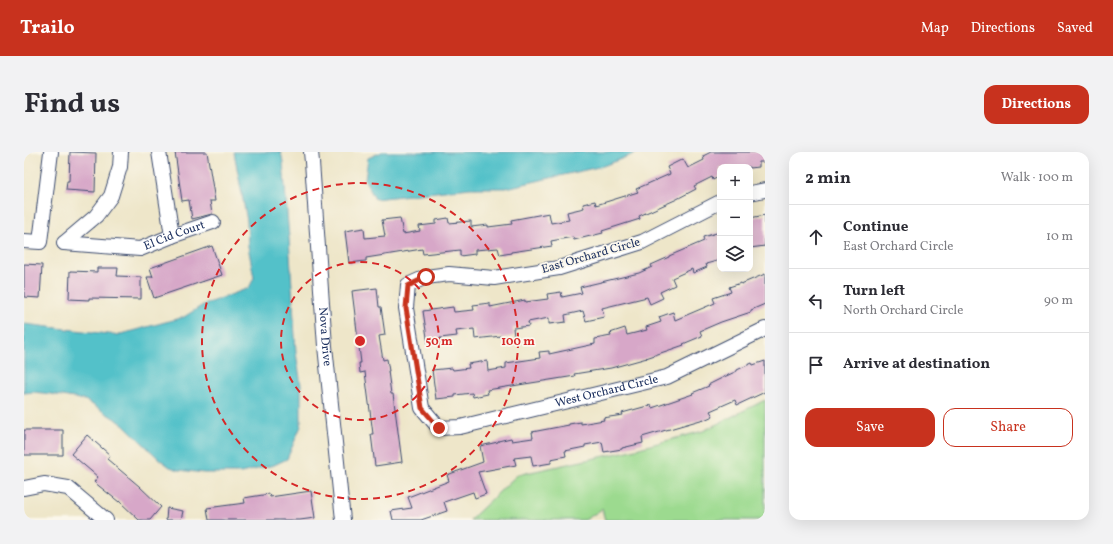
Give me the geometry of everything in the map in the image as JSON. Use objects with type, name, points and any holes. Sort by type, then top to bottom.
[{"type":"street","points":[[24,240],[40,242],[51,152]]},
{"type":"street","name":"El Cid Court","points":[[121,152],[120,167],[111,196],[96,216],[64,243],[140,249],[213,222]]},
{"type":"street","points":[[159,152],[172,236]]},
{"type":"street","name":"Nova Drive","points":[[311,152],[325,346],[343,520]]},
{"type":"street","points":[[753,192],[765,190]]},
{"type":"street","name":"East Orchard Circle","points":[[439,428],[422,408],[406,308],[408,286],[426,277],[449,274],[494,278],[558,268],[642,242],[717,204]]},
{"type":"street","name":"West Orchard Circle","points":[[439,428],[460,427],[667,376],[765,329]]},
{"type":"street","points":[[24,488],[44,484],[68,488],[106,520]]},
{"type":"green space","points":[[765,400],[765,520],[605,520],[602,509],[585,520],[470,520],[517,475],[628,451],[703,431]]},
{"type":"water","points":[[234,152],[281,152],[289,238],[296,353],[301,385],[301,426],[287,459],[274,465],[241,473],[204,473],[179,470],[170,467],[158,458],[123,424],[85,400],[34,392],[24,393],[24,324],[117,335],[184,317],[203,305],[249,288],[254,278],[248,246],[247,221]]},
{"type":"water","points":[[382,152],[639,152],[603,166],[506,188],[470,188],[375,199],[365,180],[368,158]]},
{"type":"building","points":[[70,152],[96,153],[95,192],[66,190],[67,181],[69,181]]},
{"type":"building","points":[[175,152],[207,152],[215,201],[210,201],[212,214],[192,219],[189,200],[182,201]]},
{"type":"building","points":[[711,152],[765,152],[765,162],[759,162],[759,167],[753,168],[753,164],[717,164],[717,178],[713,180],[712,177],[694,186],[696,189],[639,216],[640,219],[602,231],[603,233],[574,240],[573,237],[551,241],[552,246],[500,255],[498,248],[475,250],[475,254],[460,256],[460,250],[423,254],[422,249],[366,258],[366,261],[349,263],[345,231],[364,228],[365,238],[385,236],[382,220],[400,218],[403,234],[420,231],[419,226],[436,224],[436,220],[448,218],[449,223],[471,221],[471,227],[488,225],[488,227],[512,224],[511,220],[549,213],[551,223],[569,220],[567,212],[584,208],[583,204],[595,201],[596,205],[638,192],[636,189],[670,174],[667,167],[683,159],[688,168],[704,160],[703,156]]},
{"type":"building","points":[[765,215],[765,246],[753,248],[753,217]]},
{"type":"building","points":[[717,233],[717,261],[706,264],[707,267],[693,273],[692,269],[672,278],[675,285],[660,292],[663,298],[650,304],[647,297],[602,308],[604,317],[586,321],[583,311],[565,315],[566,322],[549,324],[549,318],[528,322],[529,326],[513,328],[514,336],[501,338],[501,336],[475,339],[474,329],[456,331],[457,336],[440,338],[441,342],[428,344],[423,311],[453,307],[454,312],[474,310],[473,305],[490,303],[490,307],[525,300],[525,302],[548,299],[547,294],[561,292],[562,297],[582,293],[580,287],[639,273],[669,256],[704,241],[703,237]]},
{"type":"building","points":[[212,246],[222,275],[154,298],[147,277],[153,277],[150,268]]},
{"type":"building","points":[[24,264],[42,265],[40,298],[24,297]]},
{"type":"building","points":[[97,268],[118,268],[117,276],[141,277],[141,299],[69,299],[70,271],[97,272]]},
{"type":"building","points":[[765,274],[765,304],[751,310],[751,312],[700,331],[702,336],[683,344],[684,345],[647,358],[611,368],[574,374],[575,376],[487,390],[488,394],[473,397],[472,393],[436,399],[432,370],[469,368],[468,364],[487,361],[488,371],[506,368],[506,363],[540,358],[539,352],[549,351],[549,354],[595,344],[595,339],[611,336],[610,333],[625,328],[627,335],[647,330],[646,327],[661,322],[659,317],[673,312],[675,320],[715,303],[713,298],[731,292],[729,287],[741,284]]},
{"type":"building","points":[[377,288],[379,307],[381,307],[385,335],[379,336],[383,360],[387,359],[402,462],[375,466],[371,434],[373,434],[365,372],[360,373],[359,363],[361,363],[352,291]]},
{"type":"building","points":[[765,361],[765,392],[737,405],[735,400],[710,411],[713,416],[704,420],[642,437],[643,443],[622,449],[604,452],[602,442],[585,445],[585,447],[565,451],[566,456],[551,459],[551,463],[533,466],[531,456],[514,458],[516,465],[478,472],[486,494],[475,498],[473,492],[444,502],[447,511],[421,520],[393,520],[391,511],[412,508],[408,497],[449,481],[447,475],[483,462],[480,446],[511,438],[512,441],[533,438],[532,432],[581,422],[581,424],[604,420],[603,418],[623,415],[622,413],[651,405],[652,408],[693,394],[692,393],[709,386],[708,385],[752,363],[753,365]]},
{"type":"building","points":[[24,430],[63,430],[63,455],[24,455]]},
{"type":"building","points":[[87,435],[110,455],[107,459],[161,507],[150,520],[139,520],[119,501],[94,482],[98,477],[71,454]]},
{"type":"building","points":[[311,491],[315,518],[300,520],[209,520],[207,508],[245,503],[244,498],[269,494],[270,497]]},
{"type":"building","points":[[167,508],[183,511],[181,520],[166,520]]},
{"type":"route","points":[[426,277],[408,286],[406,308],[422,408],[439,428]]}]
